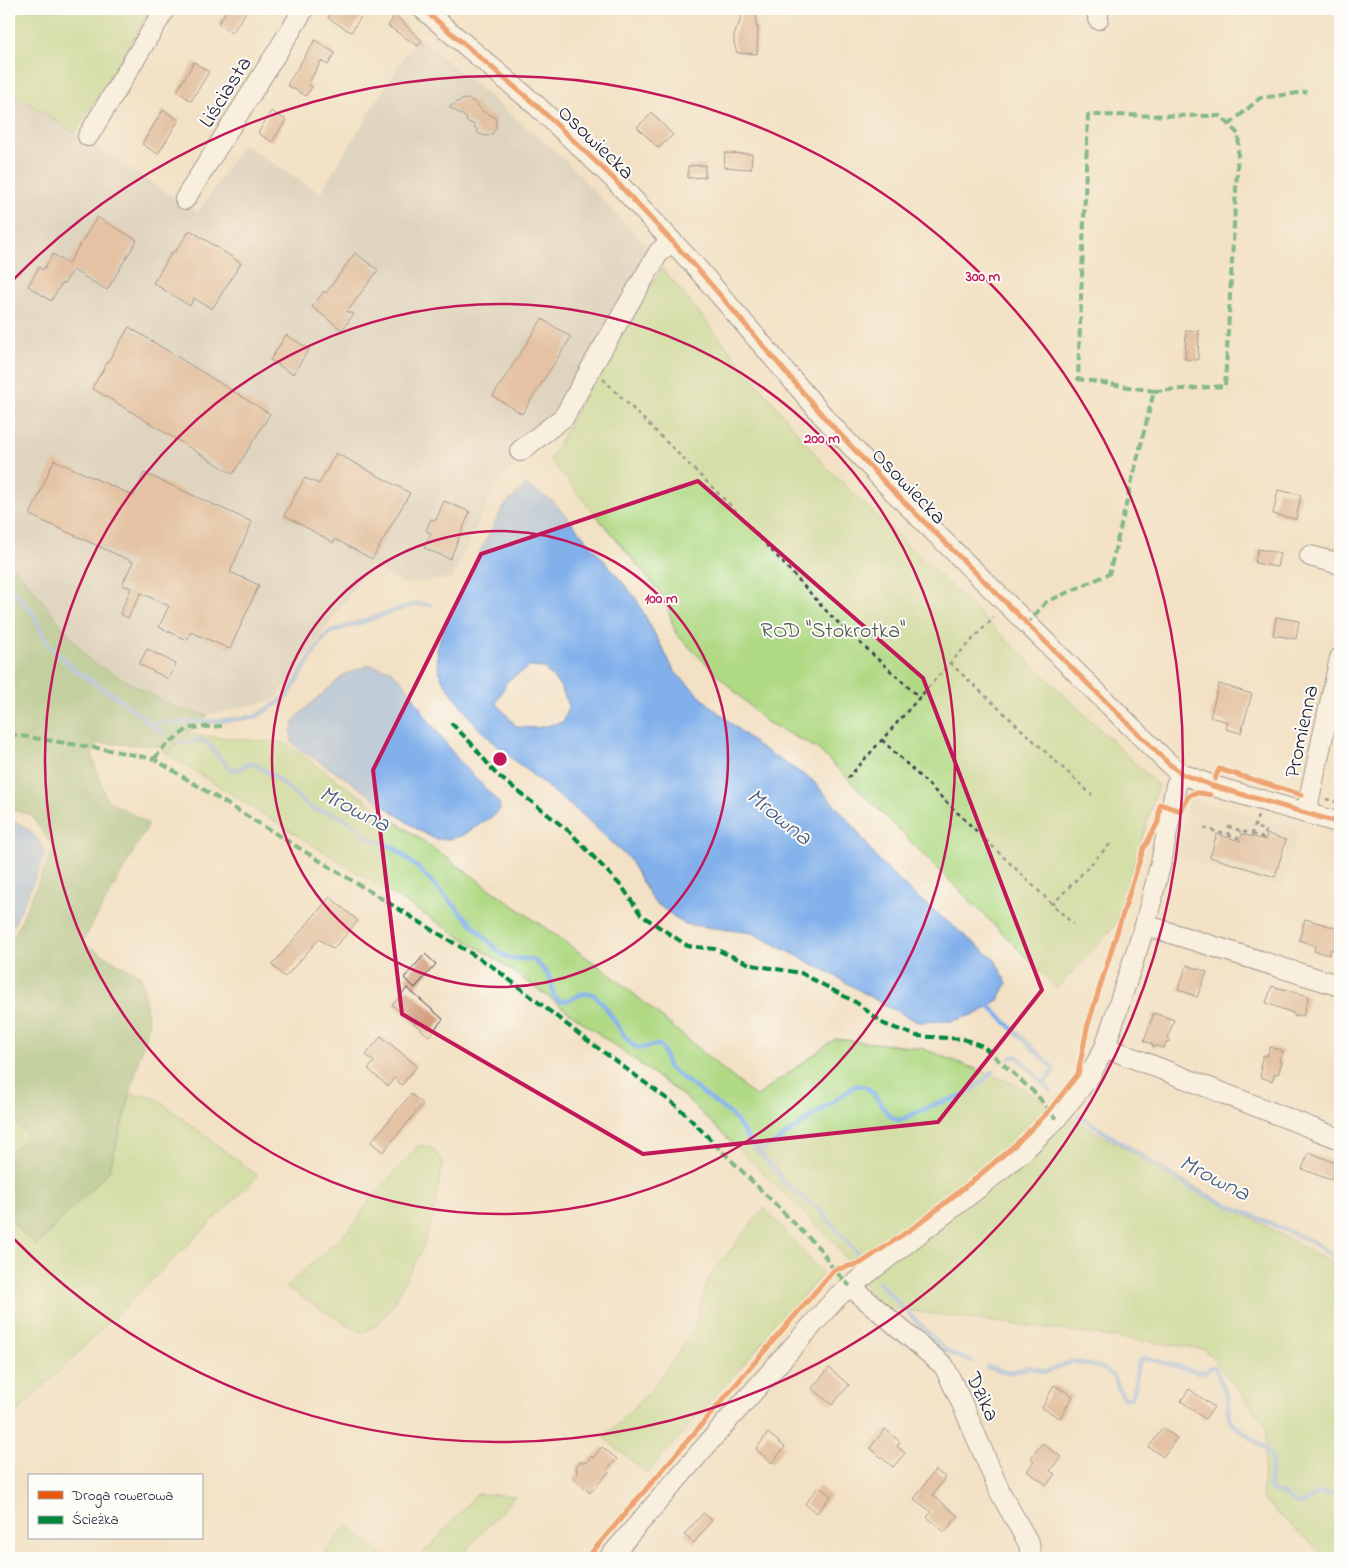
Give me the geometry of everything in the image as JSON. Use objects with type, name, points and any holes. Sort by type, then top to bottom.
[{"type":"street","points":[[88,136],[165,9]]},
{"type":"street","name":"Liściasta","points":[[185,199],[304,9]]},
{"type":"street","name":"Osowiecka","points":[[422,9],[537,106],[613,178],[672,241],[851,447],[1006,605],[1169,764],[1182,774],[1213,786],[1340,823]]},
{"type":"street","points":[[520,450],[564,417],[659,252],[672,241]]},
{"type":"street","points":[[1310,556],[1340,564]]},
{"type":"street","name":"Promienna","points":[[1306,813],[1340,658]]},
{"type":"street","points":[[609,1558],[838,1296],[1021,1153],[1066,1108],[1089,1077],[1106,1047],[1144,925],[1162,858],[1176,785],[1182,774]]},
{"type":"street","points":[[1144,925],[1340,986]]},
{"type":"street","points":[[1106,1047],[1340,1139]]},
{"type":"street","name":"Dzika","points":[[850,1286],[944,1366],[968,1416],[1001,1494],[1029,1544],[1031,1558]]},
{"type":"path","points":[[591,368],[735,510],[831,616],[920,698]]},
{"type":"path","points":[[848,778],[950,663],[1006,605]]},
{"type":"path","points":[[950,663],[1092,795]]},
{"type":"path","points":[[882,740],[1073,924]]},
{"type":"path","points":[[1252,834],[1260,810]]},
{"type":"path","points":[[1228,835],[1230,827],[1263,838],[1266,831],[1255,827]]},
{"type":"path","points":[[1204,828],[1238,838],[1240,831]]},
{"type":"path","points":[[1052,904],[1111,843]]},
{"type":"highlighted area","points":[[698,481],[923,678],[1042,990],[938,1122],[643,1154],[402,1014],[373,770],[481,554]]},
{"type":"shaded area","points":[[417,36],[565,160],[653,253],[560,412],[524,456],[493,489],[453,578],[406,584],[370,566],[275,700],[208,715],[178,709],[90,661],[24,578],[9,564],[9,91],[198,213],[243,144],[320,193]]},
{"type":"shaded area","points":[[1191,799],[1299,828],[1283,889],[1175,856]]},
{"type":"green space","points":[[9,9],[151,9],[75,133],[9,91]]},
{"type":"green space","name":"ROD \"Stokrotka\"","points":[[662,268],[825,466],[1158,785],[1117,923],[1057,988],[818,749],[765,721],[676,634],[664,597],[550,460],[597,373]]},
{"type":"green space","points":[[9,564],[24,578],[90,661],[178,709],[208,715],[167,754],[158,746],[97,743],[92,755],[106,799],[149,824],[82,943],[141,976],[149,1023],[109,1171],[36,1246],[9,1219],[9,1153],[27,1135],[9,1115],[9,947],[54,848],[30,814],[9,810]]},
{"type":"green space","points":[[189,735],[285,743],[610,974],[756,1097],[835,1039],[921,1048],[1015,1084],[1083,1125],[1340,1267],[1340,1558],[1327,1558],[1262,1499],[1267,1426],[1205,1349],[880,1307],[834,1242],[685,1097],[499,961],[167,754]]},
{"type":"green space","points":[[131,1094],[155,1098],[258,1176],[9,1420],[9,1219],[36,1246],[109,1171]]},
{"type":"green space","points":[[9,1115],[27,1135],[9,1153]]},
{"type":"green space","points":[[419,1145],[431,1147],[443,1162],[433,1216],[423,1247],[390,1310],[376,1325],[364,1332],[352,1328],[286,1287],[355,1224],[370,1200]]},
{"type":"green space","points":[[764,1208],[823,1274],[647,1473],[604,1438],[653,1388],[692,1333],[709,1277]]},
{"type":"green space","points":[[477,1494],[515,1496],[459,1558],[419,1558]]},
{"type":"green space","points":[[347,1525],[387,1558],[320,1558]]},
{"type":"water","points":[[526,485],[554,502],[635,597],[675,672],[706,702],[758,746],[812,780],[851,823],[877,859],[912,893],[995,960],[1007,983],[999,999],[979,1013],[952,1021],[918,1022],[753,933],[684,924],[653,901],[629,859],[585,817],[510,757],[478,728],[443,681],[438,667],[437,647],[450,611],[473,572],[475,561],[503,507]],"holes":[[[529,667],[544,668],[560,686],[569,705],[563,722],[537,728],[517,727],[496,703],[507,681]]]},
{"type":"water","points":[[369,665],[391,670],[405,684],[428,720],[456,757],[499,803],[500,809],[496,814],[461,836],[435,839],[417,829],[348,780],[299,749],[292,742],[291,731],[295,720],[306,708],[345,674]]},
{"type":"water","points":[[9,818],[22,825],[36,837],[45,856],[9,935]]},
{"type":"building","points":[[227,9],[248,9],[232,33],[218,24]]},
{"type":"building","points":[[334,9],[366,9],[351,32],[328,18]]},
{"type":"building","points":[[741,12],[756,13],[756,27],[758,27],[757,54],[737,53],[734,35],[741,19]]},
{"type":"building","points":[[395,15],[422,41],[418,46],[388,26]]},
{"type":"building","points":[[315,40],[335,53],[328,65],[321,61],[308,84],[312,87],[306,96],[287,85]]},
{"type":"building","points":[[194,62],[209,72],[191,101],[177,91]]},
{"type":"building","points":[[468,99],[475,102],[483,112],[496,119],[496,128],[492,134],[487,136],[479,134],[473,124],[466,121],[467,118],[449,107],[461,100]]},
{"type":"building","points":[[163,110],[179,120],[158,154],[142,144]]},
{"type":"building","points":[[271,111],[286,120],[272,142],[258,133]]},
{"type":"building","points":[[652,113],[673,135],[658,148],[637,127]]},
{"type":"building","points":[[725,153],[752,154],[751,169],[724,167]]},
{"type":"building","points":[[705,165],[705,177],[688,178],[688,166]]},
{"type":"building","points":[[97,217],[137,240],[107,290],[73,270],[51,301],[28,286],[39,267],[43,270],[53,254],[68,264]]},
{"type":"building","points":[[190,230],[241,263],[212,309],[194,298],[190,306],[153,283],[173,251],[175,252]]},
{"type":"building","points":[[355,253],[378,270],[347,312],[354,314],[342,330],[312,307],[324,291],[326,293]]},
{"type":"building","points":[[542,319],[571,337],[522,414],[493,396]]},
{"type":"building","points":[[129,327],[270,414],[233,474],[92,388]]},
{"type":"building","points":[[1186,330],[1199,331],[1198,360],[1185,359]]},
{"type":"building","points":[[286,335],[309,349],[293,374],[270,360]]},
{"type":"building","points":[[336,453],[410,493],[372,559],[335,539],[334,543],[284,515],[305,478],[319,484]]},
{"type":"building","points":[[54,460],[134,496],[144,473],[252,522],[230,572],[259,585],[230,649],[191,632],[187,640],[159,627],[169,606],[141,593],[128,618],[120,614],[131,588],[122,585],[133,562],[30,515]]},
{"type":"building","points":[[1278,490],[1301,495],[1296,519],[1273,514]]},
{"type":"building","points":[[444,501],[470,512],[450,559],[424,548],[431,533],[426,531],[431,519],[436,520]]},
{"type":"building","points":[[1258,549],[1280,553],[1277,567],[1255,563]]},
{"type":"building","points":[[1276,617],[1299,621],[1296,639],[1273,635]]},
{"type":"building","points":[[147,649],[176,664],[168,679],[139,664]]},
{"type":"building","points":[[1219,684],[1252,694],[1241,733],[1226,729],[1228,722],[1210,717]]},
{"type":"building","points":[[1217,834],[1240,841],[1242,834],[1265,840],[1267,834],[1286,840],[1275,877],[1210,857]]},
{"type":"building","points":[[330,897],[358,921],[333,949],[319,939],[285,977],[272,965]]},
{"type":"building","points":[[1305,919],[1340,929],[1340,952],[1331,949],[1329,955],[1314,951],[1315,946],[1299,940]]},
{"type":"building","points":[[425,954],[436,964],[415,988],[404,978]]},
{"type":"building","points":[[1187,965],[1207,972],[1197,997],[1178,989]]},
{"type":"building","points":[[1272,986],[1309,996],[1303,1016],[1298,1015],[1295,1017],[1293,1013],[1266,1003]]},
{"type":"building","points":[[407,988],[443,1019],[429,1036],[392,1005]]},
{"type":"building","points":[[1154,1013],[1174,1020],[1168,1037],[1170,1041],[1166,1043],[1164,1048],[1153,1047],[1152,1044],[1144,1041]]},
{"type":"building","points":[[381,1036],[417,1066],[402,1085],[394,1078],[388,1086],[368,1069],[374,1062],[366,1055]]},
{"type":"building","points":[[1270,1047],[1283,1051],[1279,1061],[1282,1062],[1278,1074],[1275,1073],[1272,1081],[1260,1077],[1263,1055],[1267,1056]]},
{"type":"building","points":[[411,1094],[423,1104],[383,1152],[371,1142]]},
{"type":"building","points":[[1309,1152],[1338,1164],[1331,1180],[1302,1169]]},
{"type":"building","points":[[829,1368],[849,1385],[832,1405],[812,1388]]},
{"type":"building","points":[[1054,1385],[1073,1396],[1060,1418],[1042,1408]]},
{"type":"building","points":[[1189,1389],[1214,1407],[1205,1419],[1181,1401]]},
{"type":"building","points":[[1163,1428],[1177,1438],[1163,1457],[1149,1447]]},
{"type":"building","points":[[885,1429],[900,1442],[897,1446],[905,1453],[893,1467],[870,1448]]},
{"type":"building","points":[[768,1433],[785,1447],[772,1463],[756,1449]]},
{"type":"building","points":[[1042,1443],[1061,1457],[1050,1471],[1055,1474],[1047,1485],[1027,1471],[1034,1461],[1031,1458]]},
{"type":"building","points":[[602,1447],[617,1459],[607,1470],[609,1472],[590,1493],[573,1478],[577,1473],[576,1466],[580,1462],[587,1462],[591,1456],[593,1458]]},
{"type":"building","points":[[935,1470],[945,1477],[933,1495],[958,1516],[945,1532],[927,1517],[932,1512],[914,1499]]},
{"type":"building","points":[[819,1486],[831,1496],[817,1513],[805,1504]]},
{"type":"building","points":[[703,1513],[712,1520],[694,1543],[684,1535]]},
{"type":"waterway","name":"Mrowna","points":[[9,585],[34,615],[47,643],[76,671],[118,698],[165,735]]},
{"type":"waterway","name":"Mrowna","points":[[149,723],[218,721],[255,717],[287,697],[315,650],[328,633],[409,606],[430,605]]},
{"type":"waterway","name":"Mrowna","points":[[180,742],[200,740],[208,744],[231,770],[239,769],[250,763],[256,765],[275,777],[312,809],[332,813],[351,822],[365,836],[395,848],[420,870],[499,952],[509,958],[529,959],[537,963],[549,976],[554,996],[558,1000],[565,1001],[588,993],[598,998],[631,1044],[639,1048],[659,1045],[663,1050],[668,1067],[729,1113],[750,1142],[778,1173],[783,1182],[821,1211],[860,1256]]},
{"type":"waterway","name":"Mrowna","points":[[986,1003],[1052,1067],[1054,1071],[1043,1084]]},
{"type":"waterway","name":"Mrowna","points":[[1010,1058],[1017,1056],[1050,1090]]},
{"type":"waterway","name":"Mrowna","points":[[758,1151],[772,1145],[855,1086],[870,1090],[888,1114],[901,1120],[935,1104],[958,1098],[973,1090],[993,1072]]},
{"type":"waterway","name":"Mrowna","points":[[1078,1115],[1194,1190],[1306,1239],[1340,1261]]},
{"type":"waterway","name":"Mrowna","points":[[879,1283],[943,1348],[954,1355],[972,1361]]},
{"type":"waterway","name":"Mrowna","points":[[987,1367],[1004,1372],[1012,1372],[1029,1367],[1046,1372],[1073,1361],[1091,1365],[1102,1368],[1112,1375],[1124,1398],[1131,1398],[1133,1394],[1140,1360],[1146,1358],[1198,1372],[1206,1372],[1211,1367],[1215,1367],[1228,1400],[1229,1418],[1232,1423],[1259,1444],[1271,1458],[1269,1485],[1272,1491],[1283,1494],[1297,1504],[1303,1504],[1316,1493],[1340,1496]]},
{"type":"marked path","points":[[1229,125],[1260,98],[1307,92]]},
{"type":"marked path","points":[[1026,625],[1046,602],[1109,574],[1154,391],[1225,386],[1239,135],[1221,116],[1088,115],[1078,379],[1154,391]]},
{"type":"marked path","points":[[451,723],[471,743],[496,774],[570,832],[623,888],[641,915],[688,946],[715,949],[752,965],[801,973],[857,1003],[884,1024],[917,1036],[963,1039],[983,1046],[1036,1094],[1056,1119]]},
{"type":"marked path","points":[[154,759],[165,746],[189,728],[222,726]]},
{"type":"marked path","points":[[9,734],[154,759],[493,967],[579,1034],[678,1107],[821,1250],[834,1270],[850,1286]]},
{"type":"cycle path","points":[[423,9],[537,106],[613,178],[696,267],[824,417],[892,490],[1169,764],[1182,774],[1213,786],[1340,823]]},
{"type":"cycle path","points":[[1215,779],[1219,769],[1302,795]]},
{"type":"cycle path","points":[[587,1558],[834,1270],[861,1263],[920,1223],[1016,1144],[1049,1111],[1078,1074],[1087,1028],[1143,850],[1158,822],[1160,804],[1181,811],[1191,794],[1210,795]]}]
